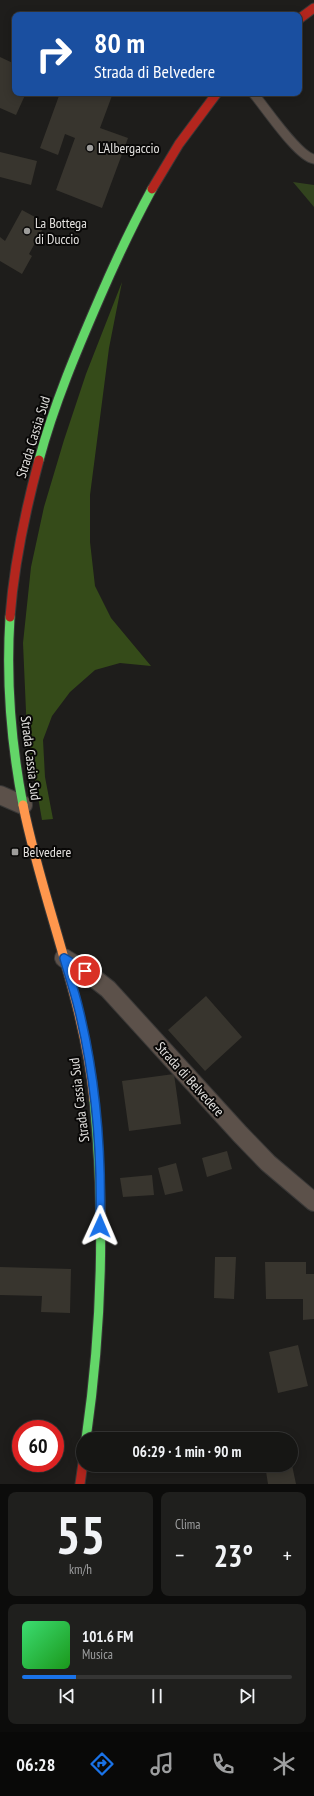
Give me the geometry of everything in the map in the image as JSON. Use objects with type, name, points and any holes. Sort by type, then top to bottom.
[{"type":"main road","points":[[302,17],[314,8]]},
{"type":"main road","name":"Strada Cassia Sud","points":[[87,1432],[95,1371],[100,1210],[99,1154],[95,1105],[87,1047],[79,1010],[41,880],[23,806],[15,753],[10,704],[9,635],[16,565],[28,504],[63,387],[88,325],[130,232],[170,157],[193,123],[215,96]]},
{"type":"main road","points":[[80,1484],[82,1472]]},
{"type":"street","points":[[0,795],[23,806]]},
{"type":"street","name":"Strada di Belvedere","points":[[64,958],[85,971],[108,989],[245,1139],[268,1162],[314,1202]]},
{"type":"lane","points":[[255,96],[299,151],[314,159]]},
{"type":"green space","points":[[293,182],[314,185],[314,207]]},
{"type":"green space","points":[[122,282],[109,348],[90,495],[90,542],[95,586],[111,618],[151,666],[120,663],[95,670],[70,692],[52,716],[43,740],[45,777],[53,819],[42,820],[27,734],[23,643],[31,567],[44,507],[64,440],[86,374]]},
{"type":"building","points":[[0,57],[12,63],[12,96],[25,96],[16,115],[0,108]]},
{"type":"building","points":[[59,96],[112,96],[100,128],[128,138],[102,208],[56,190],[75,138],[65,134],[58,155],[40,148]]},
{"type":"building","points":[[0,152],[37,161],[31,185],[0,177]]},
{"type":"building","points":[[22,210],[46,223],[29,254],[32,256],[22,274],[0,261],[0,237],[5,241]]},
{"type":"building","points":[[206,996],[242,1037],[205,1071],[168,1030]]},
{"type":"building","points":[[174,1074],[181,1124],[129,1131],[122,1081]]},
{"type":"building","points":[[227,1151],[232,1169],[207,1177],[202,1158]]},
{"type":"building","points":[[176,1163],[183,1191],[165,1195],[158,1168]]},
{"type":"building","points":[[152,1175],[154,1195],[123,1197],[120,1178]]},
{"type":"building","points":[[215,1257],[236,1257],[234,1299],[214,1298]]},
{"type":"building","points":[[265,1262],[306,1262],[306,1274],[314,1274],[314,1319],[303,1320],[303,1299],[266,1299]]},
{"type":"building","points":[[0,1267],[71,1269],[70,1313],[41,1312],[42,1296],[0,1295]]},
{"type":"building","points":[[298,1345],[308,1386],[278,1393],[269,1352]]},
{"type":"building","points":[[266,1472],[293,1472],[296,1484],[268,1484]]},
{"type":"traffic: fast","points":[[39,460],[66,377],[118,256],[152,189]]},
{"type":"traffic: fast","points":[[10,617],[10,711],[15,758],[23,805]]},
{"type":"traffic: fast","points":[[87,1432],[96,1355],[101,1227],[100,1185],[94,1100]]},
{"type":"traffic: slow","points":[[23,805],[31,842],[82,1025],[94,1100]]},
{"type":"traffic: jam","points":[[302,17],[314,8]]},
{"type":"traffic: jam","points":[[152,189],[179,144],[215,96]]},
{"type":"traffic: jam","points":[[10,617],[14,577],[21,538],[39,460]]},
{"type":"traffic: jam","points":[[80,1484],[82,1472]]},
{"type":"place","name":"L'Albergaccio","points":[[90,148]]},
{"type":"place","name":"La Bottega di Duccio","points":[[27,231]]},
{"type":"place","name":"Belvedere","points":[[15,852]]},
{"type":"route","points":[[85,971],[64,958],[79,1010],[91,1074],[99,1154],[100,1226]]}]
